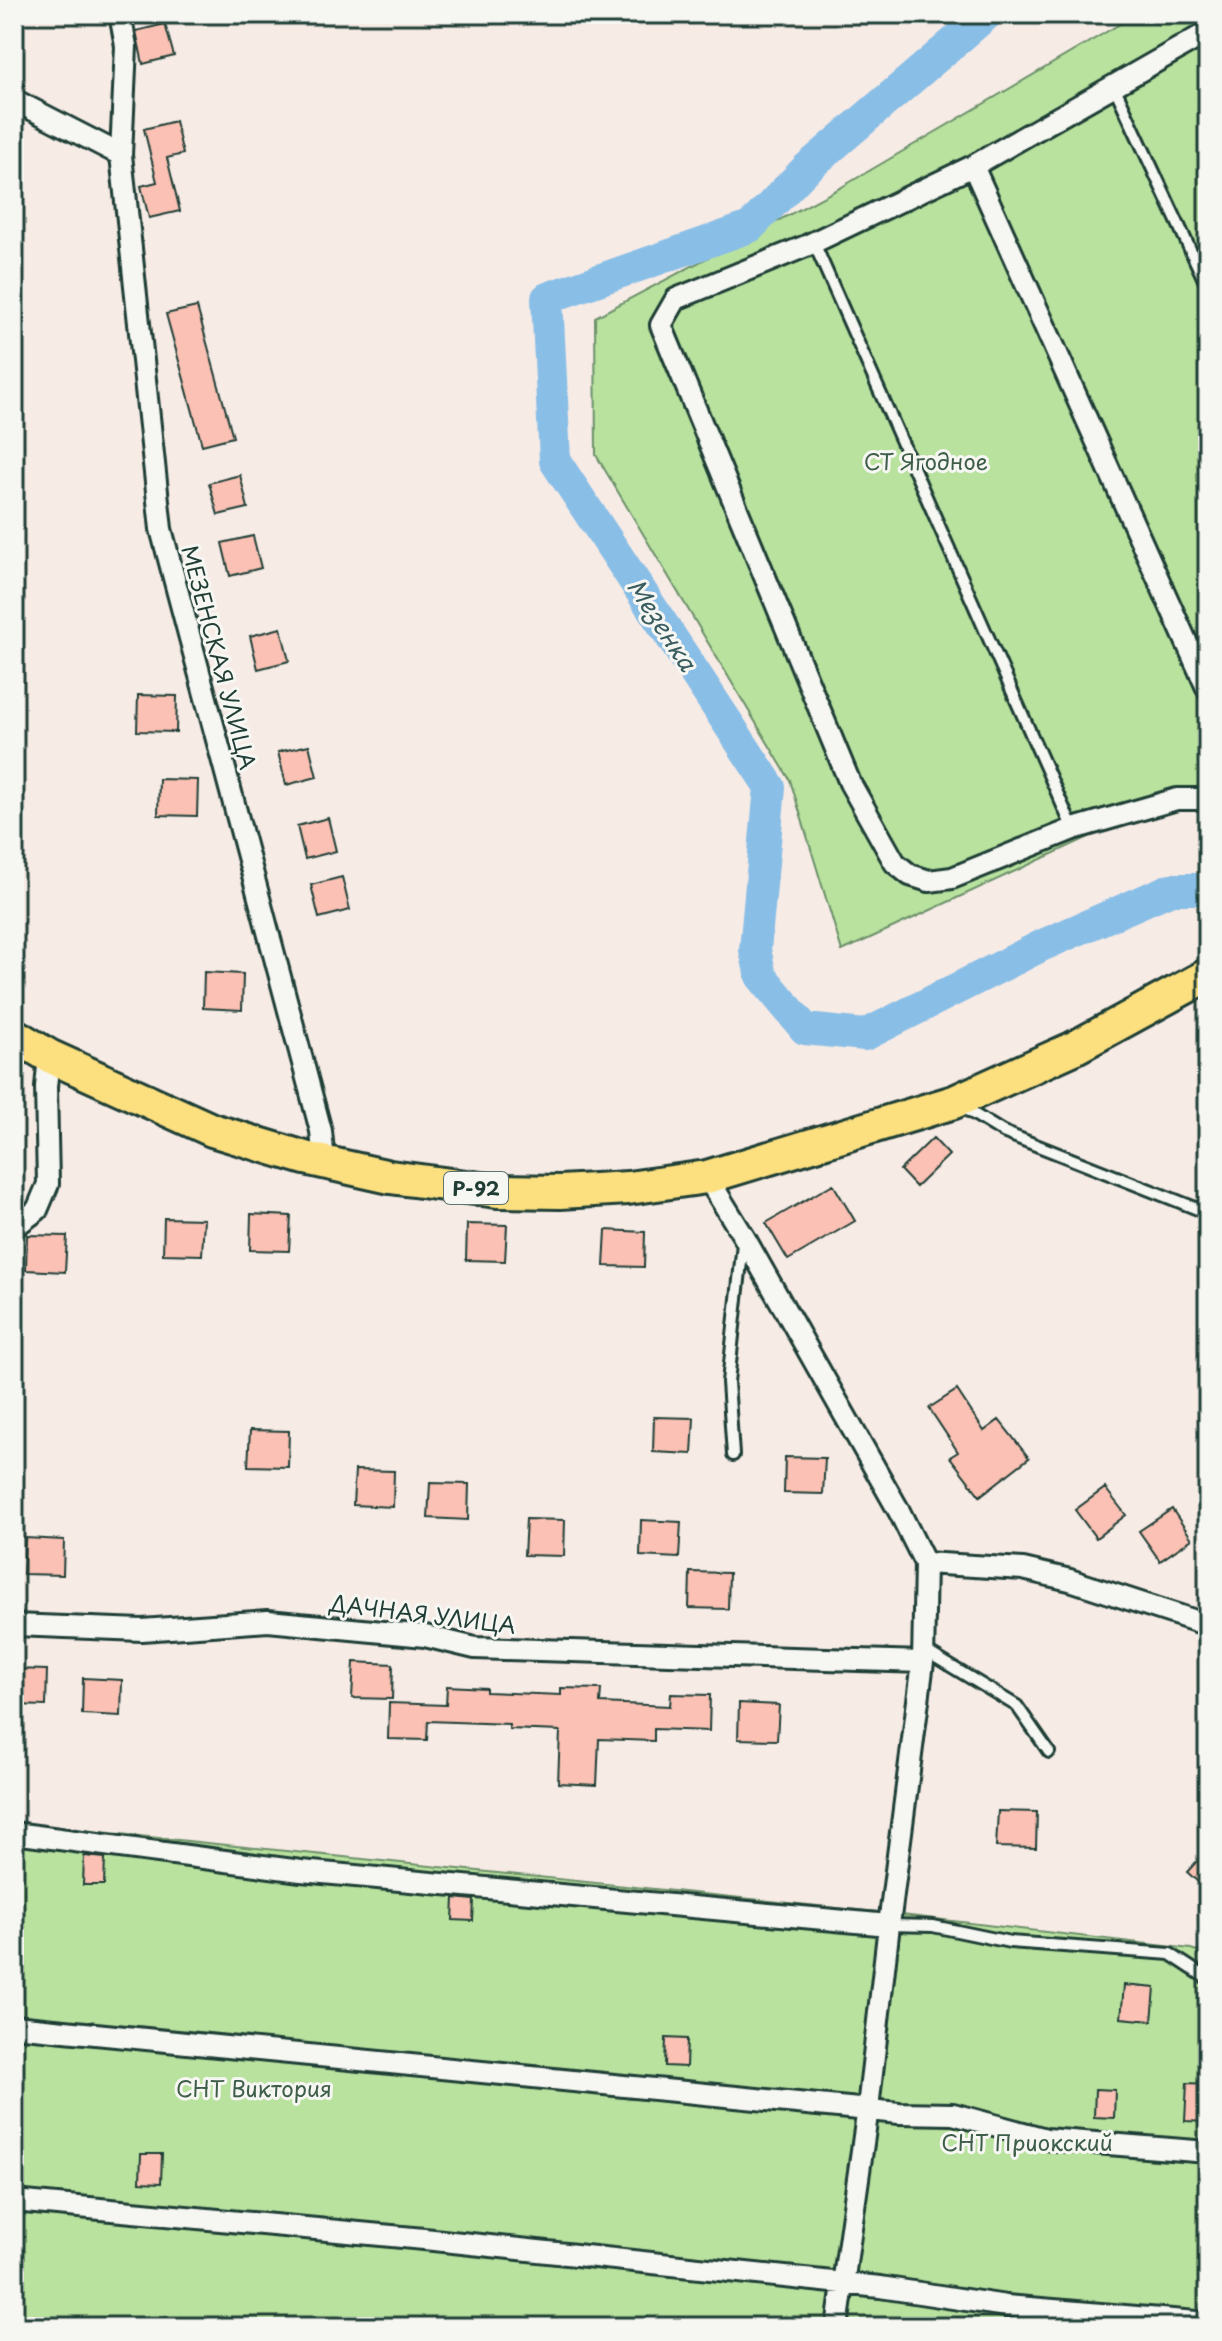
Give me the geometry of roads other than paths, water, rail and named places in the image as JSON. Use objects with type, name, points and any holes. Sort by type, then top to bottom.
[{"type":"main road","name":"Р-92","points":[[14,1035],[49,1056],[212,1130],[390,1177],[497,1191],[560,1192],[628,1188],[707,1177],[954,1102],[1074,1048],[1208,975]]},
{"type":"street","name":"МЕЗЕНСКАЯ УЛИЦА","points":[[120,14],[126,46],[121,155],[161,529],[321,1131],[324,1162]]},
{"type":"street","points":[[1208,32],[973,166],[814,243],[676,299],[661,325],[850,783],[895,863],[910,875],[929,881],[952,878],[1073,829],[1177,799],[1208,799]]},
{"type":"street","points":[[14,100],[121,155]]},
{"type":"street","points":[[973,166],[1208,690]]},
{"type":"street","points":[[14,1227],[37,1210],[48,1184],[46,1087],[49,1056]]},
{"type":"street","points":[[707,1177],[899,1511],[925,1563],[923,1656],[868,2108],[837,2327]]},
{"type":"street","points":[[925,1563],[1035,1572],[1070,1580],[1208,1625]]},
{"type":"street","name":"ДАЧНАЯ УЛИЦА","points":[[14,1625],[142,1630],[268,1621],[425,1636],[475,1648],[923,1656]]},
{"type":"street","points":[[14,1833],[301,1871],[889,1925]]},
{"type":"street","points":[[14,2026],[899,2113],[953,2114],[1046,2139],[1208,2152]]},
{"type":"street","points":[[14,2201],[424,2239],[880,2287],[1006,2306],[1208,2323]]},
{"type":"lane","points":[[1114,86],[1208,288]]},
{"type":"lane","points":[[814,243],[1073,829]]},
{"type":"lane","points":[[954,1102],[1003,1132],[1208,1213]]},
{"type":"lane","points":[[733,1455],[728,1382],[744,1237]]},
{"type":"lane","points":[[923,1656],[1017,1706],[1049,1752]]},
{"type":"lane","points":[[889,1925],[933,1926],[1010,1942],[1170,1954],[1208,1979]]},
{"type":"waterway","name":"Мезенка","points":[[987,14],[806,169],[750,227],[547,298],[555,461],[770,787],[755,950],[761,976],[805,1029],[865,1035],[1043,945],[1171,889],[1208,889]]},
{"type":"park label","name":"СТ Ягодное","points":[[926,460]]},
{"type":"park label","name":"СНТ Виктория","points":[[254,2087]]},
{"type":"park label","name":"СНТ Приокский","points":[[1027,2141]]}]
